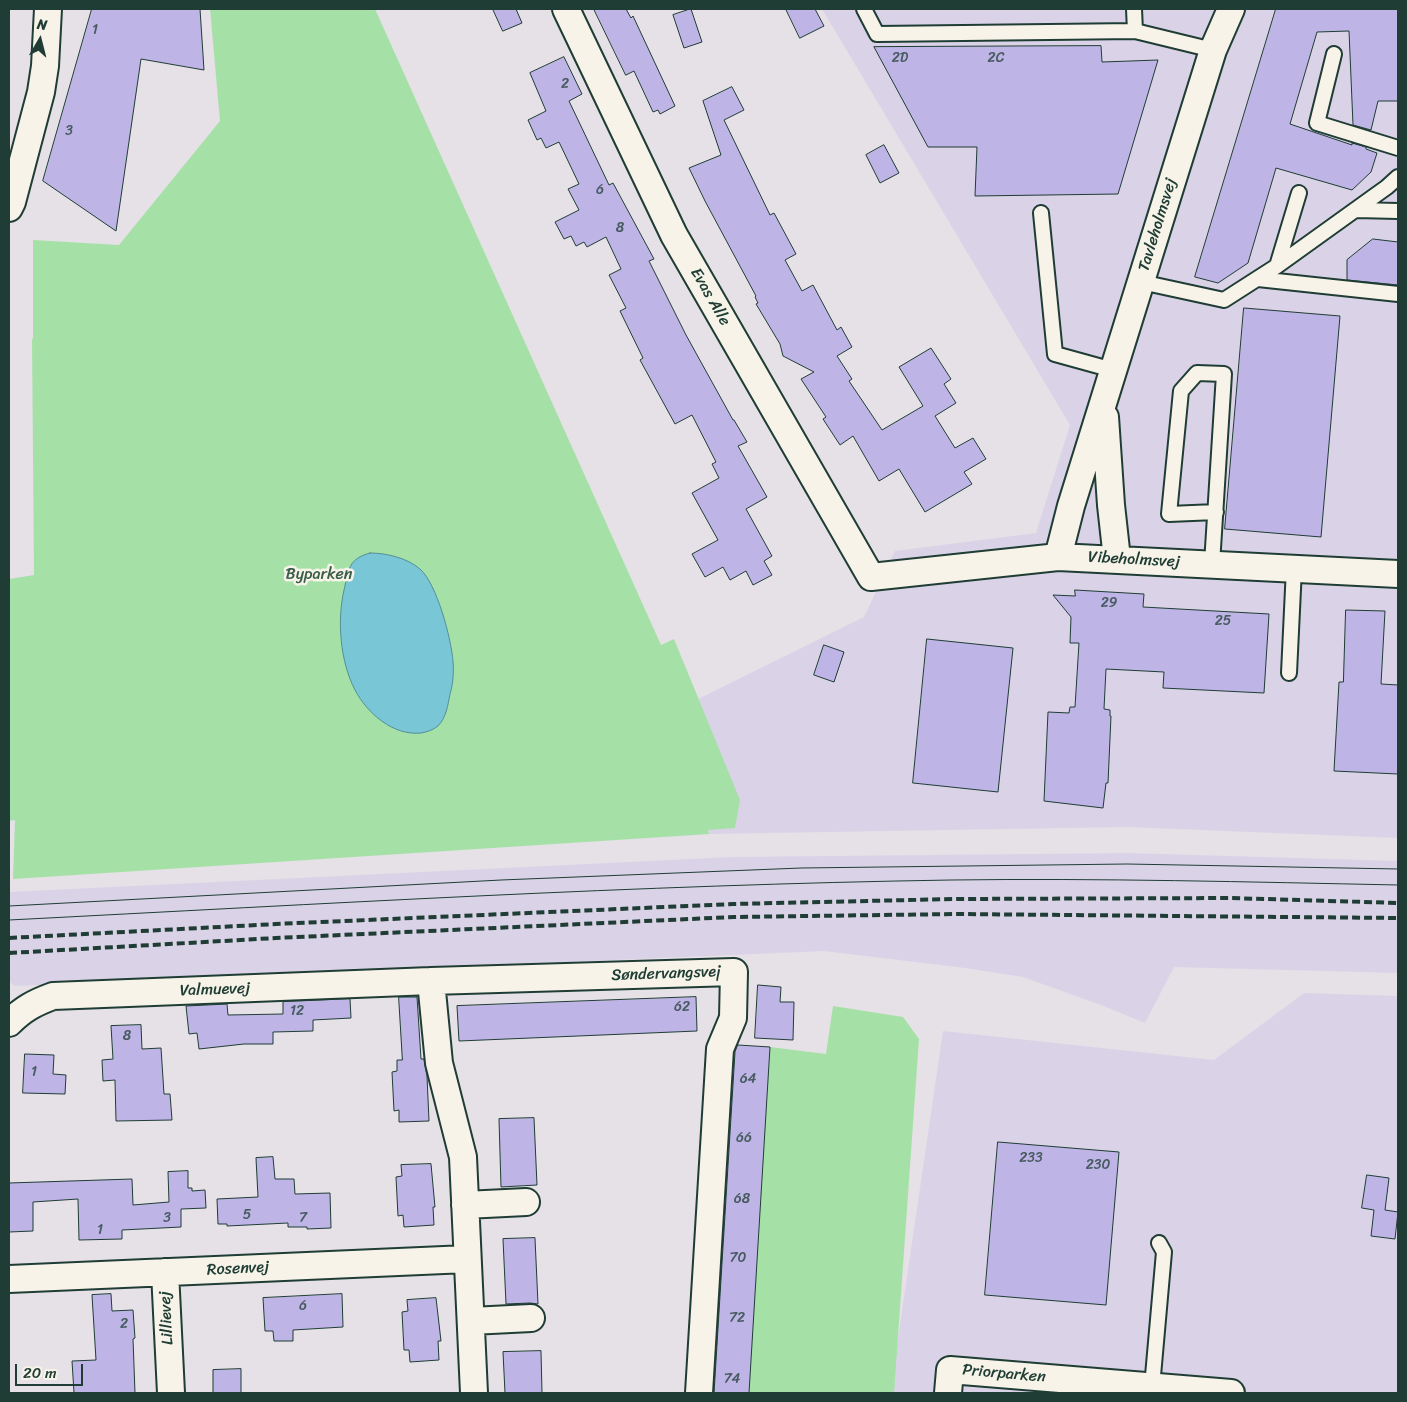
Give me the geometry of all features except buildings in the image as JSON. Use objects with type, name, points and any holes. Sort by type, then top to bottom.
[{"type":"street","points":[[9,208],[40,92],[45,66],[48,9]]},
{"type":"street","name":"Evas Alle","points":[[566,9],[674,235],[872,577]]},
{"type":"street","name":"Tavleholmsvej","points":[[1213,50],[1217,9]]},
{"type":"street","name":"Tavleholmsvej","points":[[1058,557],[1071,506],[1213,50],[1231,9]]},
{"type":"street","name":"Tavleholmsvej","points":[[1104,401],[1111,505],[1117,559]]},
{"type":"street","name":"Vibeholmsvej","points":[[872,577],[1058,557],[1398,574]]},
{"type":"street","name":"Søndervangsvej","points":[[431,981],[734,972],[733,1018],[720,1049],[699,1393]]},
{"type":"street","points":[[431,981],[439,1063],[463,1158],[474,1393]]},
{"type":"street","name":"Valmuevej","points":[[9,1023],[23,1009],[37,1001],[53,996],[431,981]]},
{"type":"street","points":[[465,1204],[526,1202]]},
{"type":"street","name":"Rosenvej","points":[[9,1279],[468,1259]]},
{"type":"street","name":"Lillievej","points":[[165,1272],[171,1393]]},
{"type":"street","points":[[470,1321],[531,1318]]},
{"type":"street","name":"Priorparken","points":[[948,1393],[950,1370],[1231,1393]]},
{"type":"lane","points":[[864,9],[877,34],[1135,31],[1213,50]]},
{"type":"lane","points":[[1134,9],[1135,31]]},
{"type":"lane","points":[[1334,54],[1317,123],[1398,148]]},
{"type":"lane","points":[[1141,282],[1224,300],[1277,266],[1398,178]]},
{"type":"lane","points":[[1277,266],[1299,193]]},
{"type":"lane","points":[[1356,210],[1398,211]]},
{"type":"lane","points":[[1041,213],[1055,354],[1113,370]]},
{"type":"lane","points":[[1258,279],[1398,294]]},
{"type":"lane","points":[[1212,564],[1216,512],[1224,374],[1197,373],[1181,391],[1169,514],[1216,512]]},
{"type":"lane","points":[[1289,673],[1294,568]]},
{"type":"lane","points":[[1152,1387],[1164,1252],[1159,1243]]},
{"type":"shaded area","points":[[822,9],[1398,9],[1398,838],[1127,827],[709,834],[688,704],[864,617],[895,551],[1036,533],[1070,425]]},
{"type":"shaded area","points":[[1128,853],[1398,861],[1398,973],[1174,967],[1145,1023],[1023,977],[824,951],[14,986],[9,981],[9,892],[732,857]]},
{"type":"shaded area","points":[[1304,993],[1398,996],[1398,1393],[890,1393],[943,1031],[1214,1060]]},
{"type":"green space","name":"Byparken","points":[[210,9],[375,9],[661,645],[674,639],[740,800],[735,828],[708,830],[709,834],[13,879],[15,820],[9,821],[9,579],[34,575],[33,240],[119,245],[220,121]]},
{"type":"green space","points":[[833,1006],[903,1017],[919,1039],[894,1393],[749,1393],[770,1047],[826,1054]]},
{"type":"water","points":[[370,553],[397,557],[420,569],[432,586],[442,612],[452,651],[453,682],[445,715],[434,729],[421,733],[411,733],[391,727],[366,707],[350,679],[341,641],[342,602],[353,562],[357,558]]},
{"type":"tram line","points":[[9,906],[501,880],[801,868],[1127,864],[1398,869]]},
{"type":"tram line","points":[[9,920],[480,896],[833,882],[1063,880],[1398,885]]},
{"type":"railway","points":[[9,938],[733,904],[955,899],[1231,898],[1398,903]]},
{"type":"railway","points":[[9,953],[276,938],[734,917],[957,914],[1398,918]]}]
